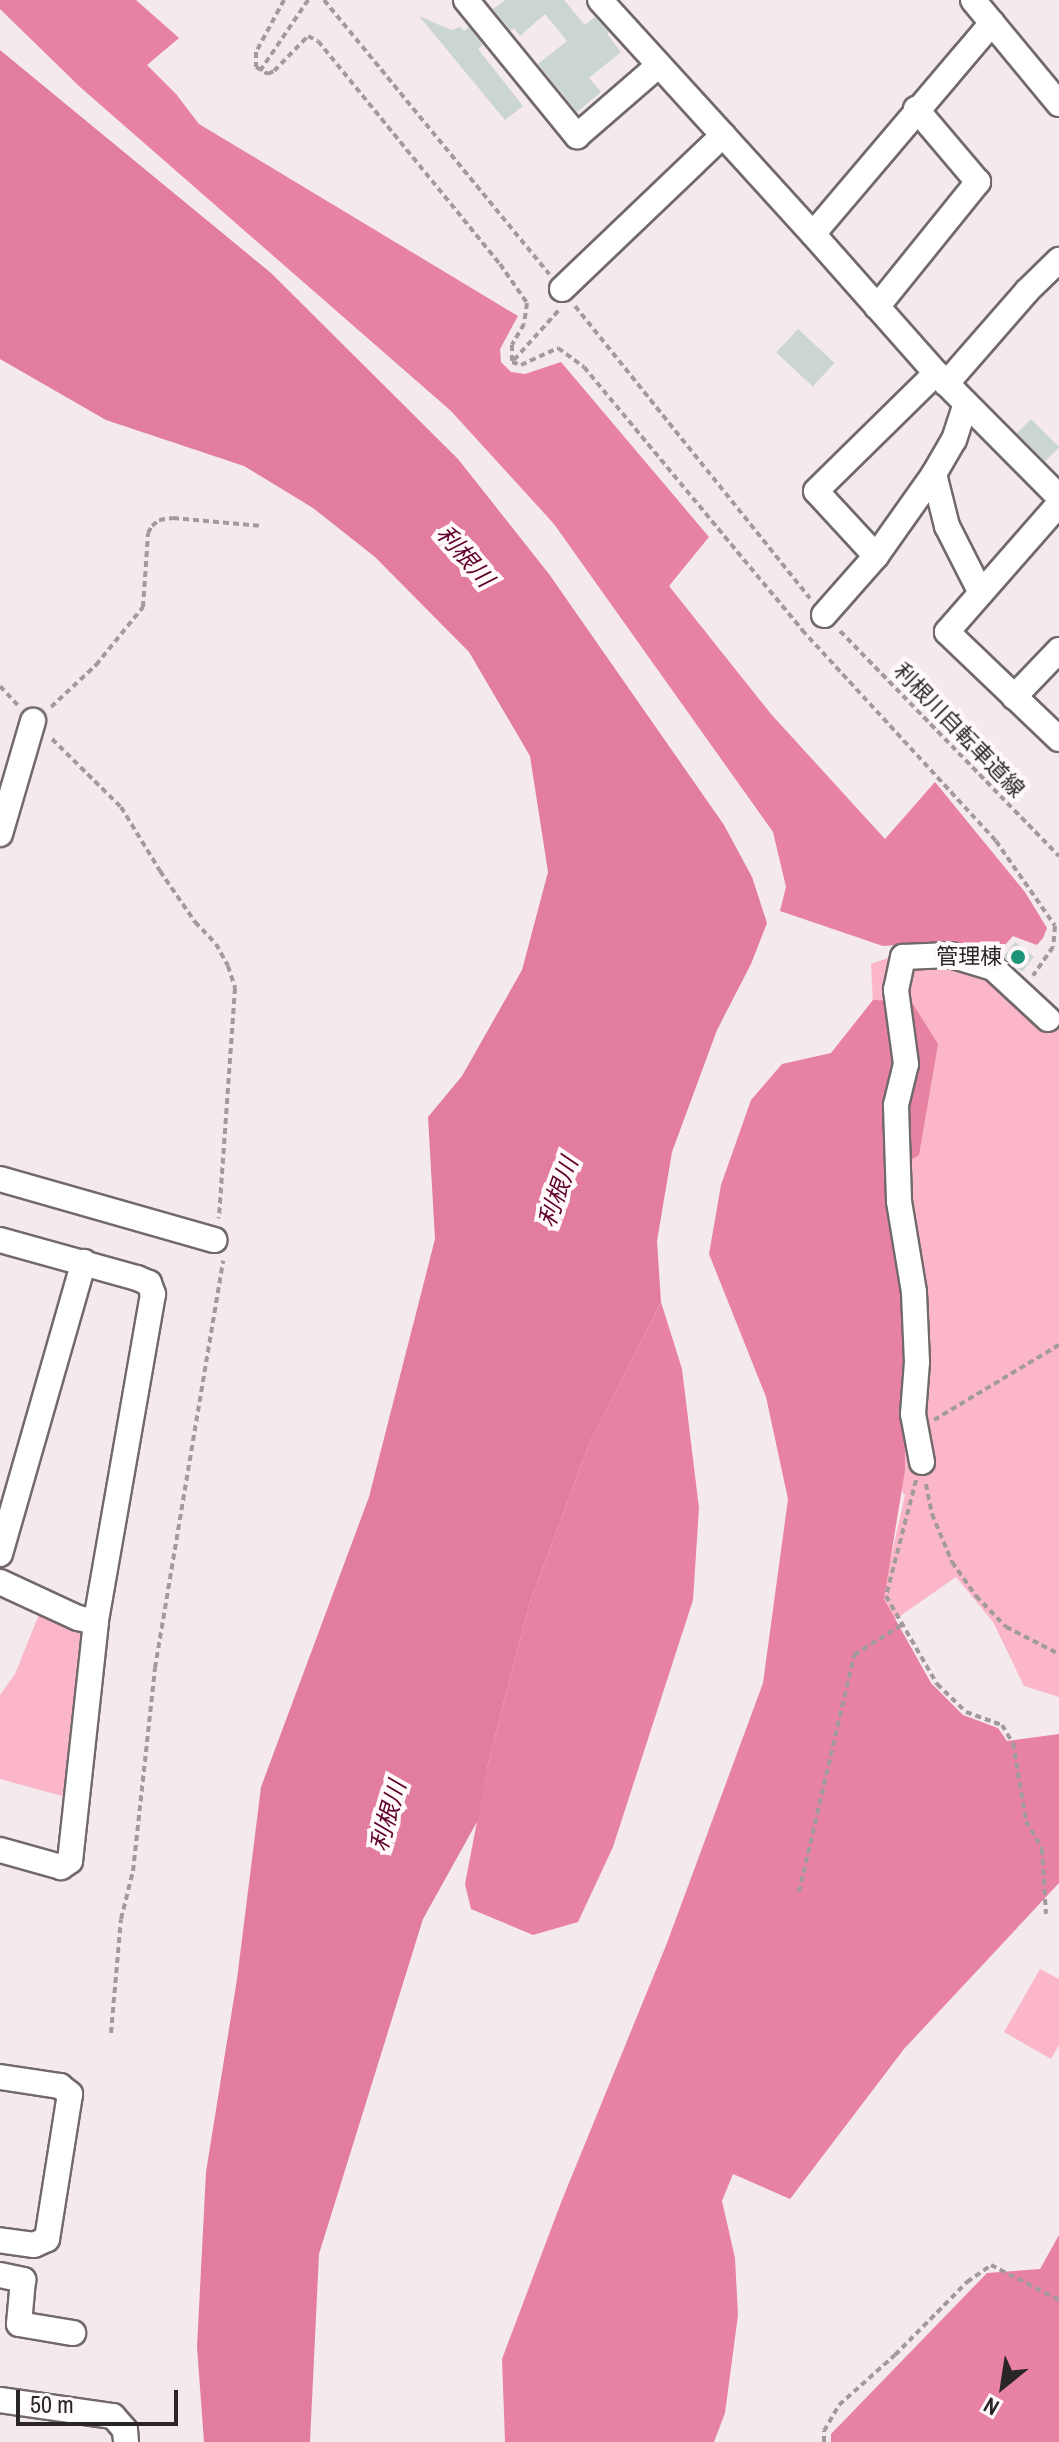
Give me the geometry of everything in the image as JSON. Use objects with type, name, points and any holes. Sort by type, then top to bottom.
[{"type":"street","points":[[466,0],[577,136],[659,65]]},
{"type":"street","points":[[600,0],[941,379],[1059,497]]},
{"type":"street","points":[[813,234],[916,109],[983,8],[1059,104]]},
{"type":"street","points":[[877,307],[978,182],[916,109]]},
{"type":"street","points":[[561,299],[723,135]]},
{"type":"street","points":[[876,556],[816,491],[941,379],[1059,260]]},
{"type":"street","points":[[830,621],[934,474],[954,440],[966,404]]},
{"type":"street","points":[[934,474],[947,526],[981,593]]},
{"type":"street","points":[[1059,504],[947,632],[1059,739]]},
{"type":"street","points":[[1014,697],[1059,650]]},
{"type":"street","points":[[0,834],[33,721]]},
{"type":"street","points":[[922,1462],[913,1414],[917,1362],[914,1292],[899,1201],[896,1105],[906,1064],[896,990],[903,957],[950,955],[993,968],[1055,1023]]},
{"type":"street","points":[[0,1179],[214,1240]]},
{"type":"street","points":[[0,1240],[145,1280],[153,1294],[96,1622],[70,1861],[61,1867],[0,1850]]},
{"type":"street","points":[[0,1554],[84,1262]]},
{"type":"street","points":[[0,1582],[78,1618],[96,1622]]},
{"type":"street","points":[[0,2077],[60,2086],[70,2094],[47,2239],[34,2245],[0,2240]]},
{"type":"street","points":[[5,2275],[23,2280],[19,2324],[73,2333]]},
{"type":"street","points":[[0,2400],[113,2416],[125,2430],[126,2442]]},
{"type":"path","points":[[260,71],[254,62],[256,52],[284,0]]},
{"type":"path","points":[[260,71],[308,0]]},
{"type":"path","points":[[324,0],[332,10]]},
{"type":"path","points":[[260,71],[274,71],[308,36],[318,41],[500,264],[527,303],[524,324],[512,345],[512,362]]},
{"type":"path","points":[[512,362],[561,299]]},
{"type":"path","points":[[512,362],[521,365],[558,348],[584,367],[802,630],[996,841],[1055,926],[1053,947],[1034,973],[1025,998]]},
{"type":"path","points":[[33,721],[96,665],[143,607],[148,533],[159,520],[173,518],[263,526]]},
{"type":"path","name":"利根川自転車道線","points":[[830,621],[1059,856]]},
{"type":"path","points":[[917,1431],[1059,1345]]},
{"type":"path","points":[[922,1462],[886,1596],[937,1684],[966,1712],[1002,1725],[1013,1743],[1026,1821],[1042,1849],[1046,1914]]},
{"type":"path","points":[[922,1462],[932,1514],[952,1562],[976,1596],[1006,1627],[1059,1654]]},
{"type":"path","points":[[799,1892],[854,1655],[903,1624]]},
{"type":"path","points":[[824,2442],[824,2431],[839,2405],[895,2355],[967,2282],[991,2265],[1059,2300]]},
{"type":"shaded area","points":[[0,0],[136,0],[179,38],[147,65],[176,94],[199,124],[518,316],[500,349],[501,362],[511,372],[525,374],[561,362],[709,537],[669,586],[771,714],[885,839],[935,782],[1025,892],[1047,928],[1037,945],[1013,936],[996,955],[939,942],[883,946],[780,911],[786,887],[773,832],[554,524],[451,411],[80,87],[0,9]]},
{"type":"shaded area","points":[[948,951],[1059,1016],[1059,1697],[1024,1686],[993,1622],[956,1577],[893,1621],[881,1601],[905,1495],[859,1443],[876,1068],[871,964],[899,954]]},
{"type":"shaded area","points":[[873,1000],[911,1001],[938,1044],[919,1155],[900,1167],[906,1234],[903,1324],[905,1470],[884,1599],[931,1683],[963,1715],[998,1728],[1007,1741],[1059,1734],[1059,1883],[904,2049],[790,2199],[733,2174],[722,2201],[735,2258],[738,2315],[725,2413],[714,2442],[505,2442],[502,2359],[562,2200],[667,1943],[763,1683],[788,1499],[766,1397],[709,1254],[721,1185],[751,1100],[782,1064],[831,1053]]},
{"type":"shaded area","points":[[661,1302],[682,1369],[699,1508],[693,1600],[613,1847],[578,1922],[533,1935],[471,1909],[465,1884],[489,1759],[530,1602],[589,1444]]},
{"type":"shaded area","points":[[40,1612],[75,1627],[82,1637],[66,1797],[0,1779],[0,1695],[15,1674]]},
{"type":"shaded area","points":[[1040,1969],[1059,1979],[1059,2045],[1051,2059],[1004,2032]]},
{"type":"shaded area","points":[[1059,2235],[1059,2442],[831,2442],[831,2434],[987,2273],[1040,2269]]},
{"type":"water","name":"利根川","points":[[0,50],[271,273],[458,459],[549,574],[724,825],[752,877],[767,923],[751,964],[717,1030],[672,1152],[657,1241],[661,1302],[589,1444],[530,1602],[489,1759],[478,1820],[423,1919],[319,2254],[310,2442],[204,2442],[197,2347],[206,2172],[237,1979],[261,1787],[369,1497],[435,1239],[428,1117],[462,1076],[522,970],[548,872],[530,756],[469,652],[375,557],[313,508],[244,466],[106,420],[0,359]]},
{"type":"building","points":[[505,0],[564,0],[585,25],[595,17],[609,32],[607,34],[621,52],[589,78],[601,92],[577,112],[538,64],[567,41],[545,14],[520,36],[514,28],[511,31],[493,9]]},
{"type":"building","points":[[419,16],[451,30],[460,27],[464,31],[469,27],[483,45],[478,49],[523,106],[505,120]]},
{"type":"building","points":[[798,329],[835,363],[813,387],[776,352]]},
{"type":"building","points":[[1031,419],[1059,447],[1045,461],[1017,433]]},
{"type":"building","name":"管理棟","points":[[1015,942],[1034,957],[1022,972],[1003,957]]},
{"type":"place","name":"管理棟","points":[[1018,957]]}]
